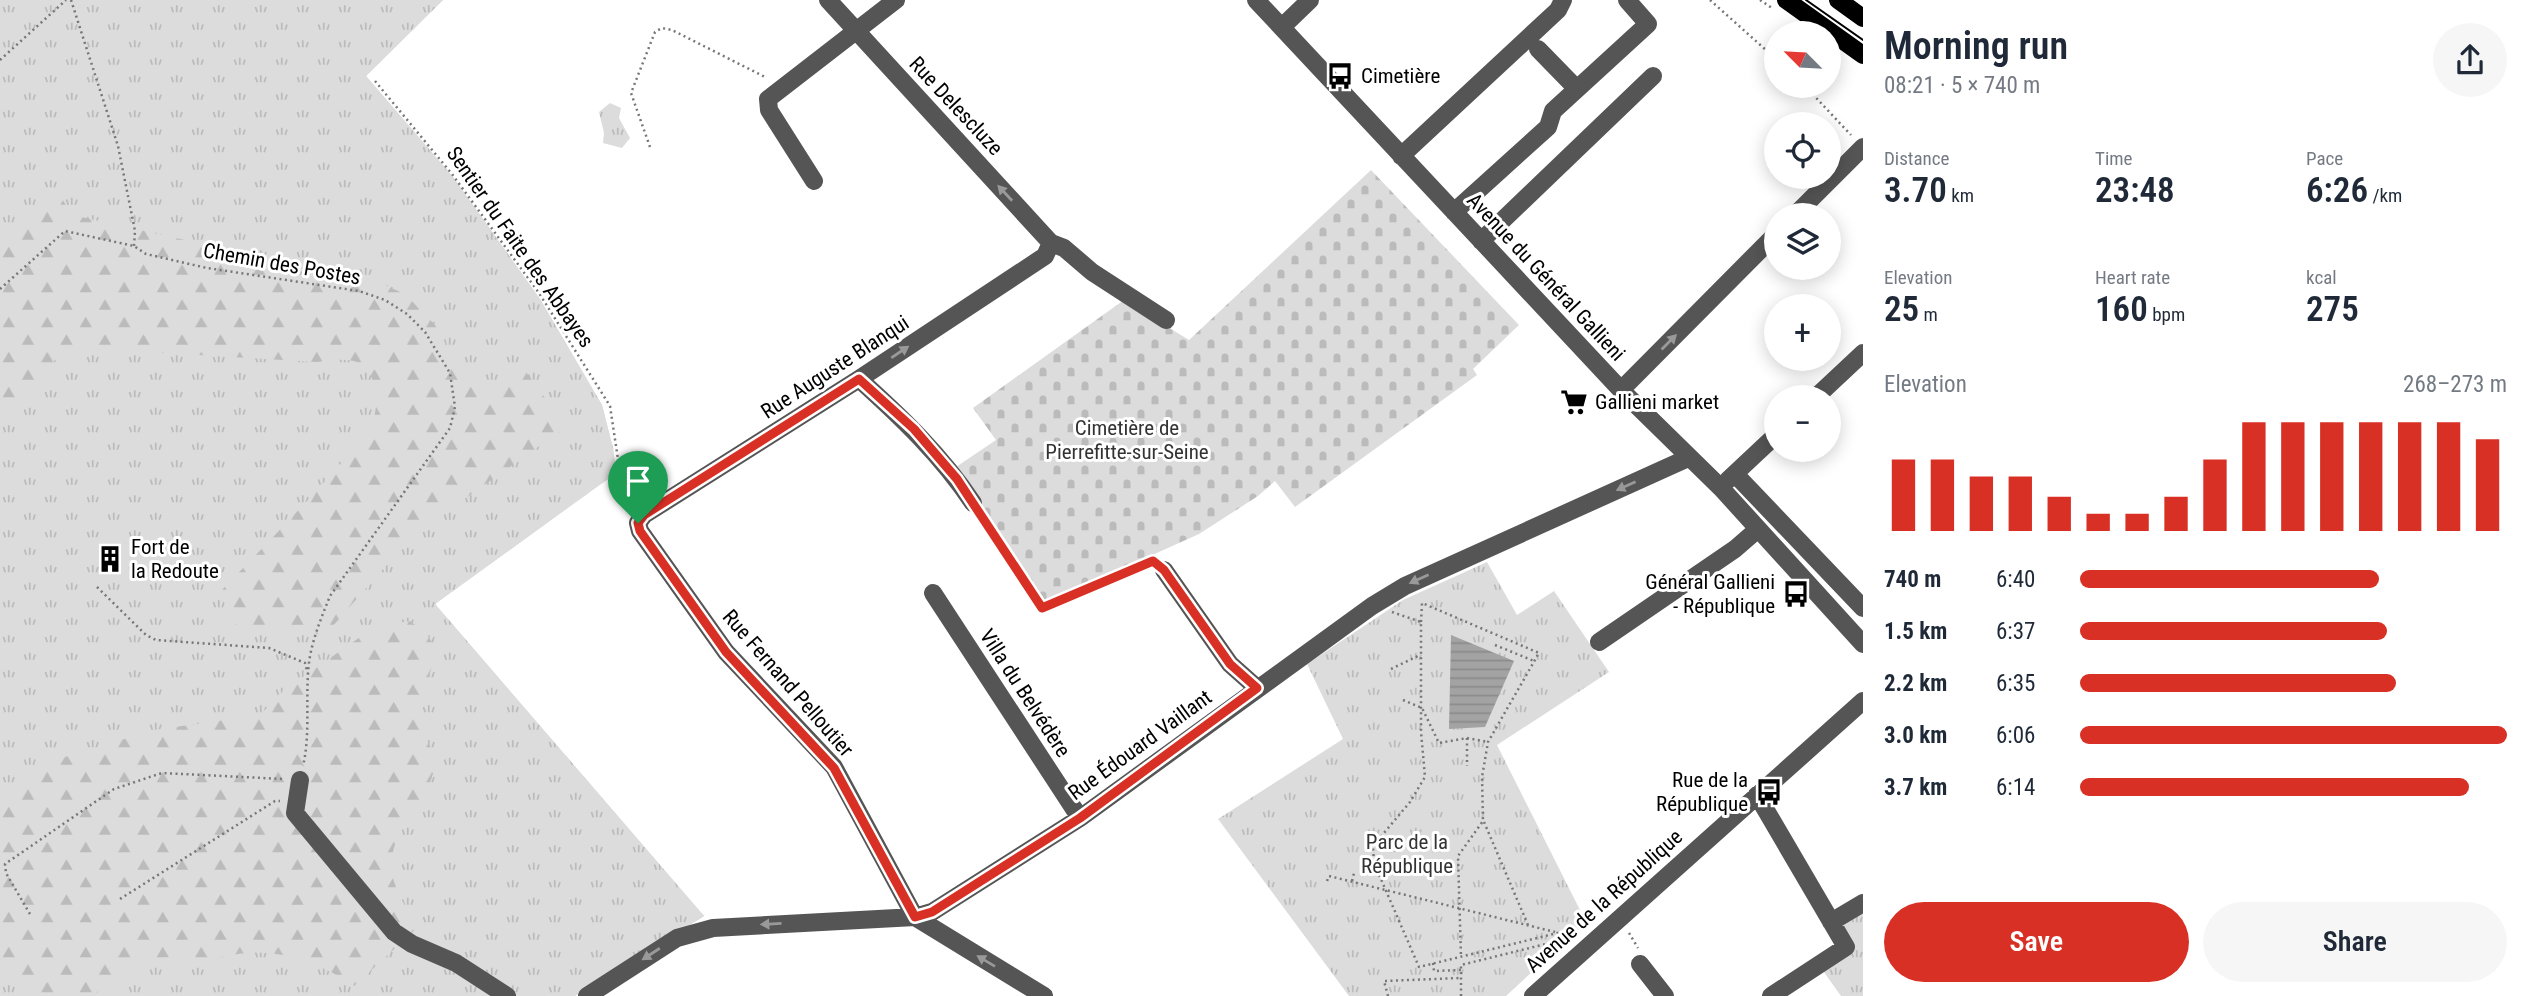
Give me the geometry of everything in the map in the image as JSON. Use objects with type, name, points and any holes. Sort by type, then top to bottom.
[{"type":"main road","points":[[1786,0],[1863,55]]},
{"type":"main road","points":[[1838,0],[1863,18]]},
{"type":"street","name":"Rue Delescluze","points":[[828,0],[1051,243],[1065,248],[1092,272],[1166,320]]},
{"type":"street","points":[[814,181],[769,110],[768,99],[896,0]]},
{"type":"street","name":"Avenue du Général Gallieni","points":[[1256,0],[1620,390],[1721,488],[1863,644]]},
{"type":"street","points":[[1282,27],[1310,0]]},
{"type":"street","points":[[1401,156],[1558,10],[1563,0]]},
{"type":"street","points":[[1454,212],[1548,127],[1553,111],[1648,24],[1627,0]]},
{"type":"street","points":[[1538,49],[1577,89]]},
{"type":"street","points":[[1481,241],[1653,76]]},
{"type":"street","points":[[1807,203],[1863,148]]},
{"type":"street","name":"Rue Auguste Blanqui","points":[[638,523],[644,515],[859,379],[1045,256],[1051,243]]},
{"type":"street","points":[[1620,390],[1764,246]]},
{"type":"street","points":[[1829,385],[1863,353]]},
{"type":"street","points":[[859,379],[914,429],[957,479],[973,503]]},
{"type":"street","points":[[1721,488],[1764,446]]},
{"type":"street","name":"Rue Édouard Vaillant","points":[[915,917],[932,912],[1080,818],[1257,688],[1372,606],[1405,586],[1688,458]]},
{"type":"street","points":[[1735,474],[1863,608]]},
{"type":"street","name":"Rue Fernand Pelloutier","points":[[638,523],[640,531],[726,652],[834,768],[915,917]]},
{"type":"street","points":[[1599,642],[1734,549],[1758,529]]},
{"type":"street","points":[[1164,570],[1230,664],[1257,688]]},
{"type":"street","name":"Villa du Belvédère","points":[[933,593],[1080,818]]},
{"type":"street","name":"Avenue de la République","points":[[1533,996],[1863,701]]},
{"type":"street","points":[[300,780],[296,813],[394,932],[412,944],[456,963],[507,996]]},
{"type":"street","points":[[1757,795],[1846,947],[1771,996]]},
{"type":"street","points":[[1831,922],[1862,905]]},
{"type":"street","points":[[587,996],[677,938],[713,928],[915,917],[1044,996]]},
{"type":"street","points":[[1640,964],[1665,996]]},
{"type":"path","points":[[0,60],[69,0],[118,146],[135,231],[134,246]]},
{"type":"path","points":[[1710,0],[1764,48]]},
{"type":"path","points":[[650,147],[632,87],[652,37],[662,28],[783,85]]},
{"type":"path","name":"Sentier du Faite des Abbayes","points":[[376,81],[452,174],[539,293],[610,406],[622,486],[638,523]]},
{"type":"path","points":[[1816,98],[1863,148]]},
{"type":"path","name":"Chemin des Postes","points":[[0,289],[65,231],[134,246],[146,254],[207,268],[359,291],[385,300],[407,314],[425,332],[450,373],[454,398],[450,428],[330,596],[318,627],[308,674],[306,753],[300,780]]},
{"type":"path","points":[[973,503],[1042,608],[1153,561],[1164,570]]},
{"type":"path","points":[[97,587],[146,635],[156,640],[269,648],[305,663],[308,674]]},
{"type":"path","points":[[1461,996],[1461,965],[1578,936],[1594,924],[1419,967],[1374,863],[1373,846],[1410,802],[1425,777],[1422,603],[1539,653],[1488,742],[1482,777],[1483,821],[1528,925]]},
{"type":"path","points":[[1372,606],[1421,622]]},
{"type":"path","points":[[1495,645],[1535,661]]},
{"type":"path","points":[[1391,669],[1421,655]]},
{"type":"path","points":[[1403,700],[1422,708],[1439,743],[1467,738],[1488,742]]},
{"type":"path","points":[[1467,738],[1468,766]]},
{"type":"path","points":[[30,914],[6,873],[5,864],[114,789],[162,773],[300,780]]},
{"type":"path","points":[[120,899],[275,801],[297,803]]},
{"type":"path","points":[[1461,957],[1458,856],[1483,821]]},
{"type":"path","points":[[1352,881],[1354,873]]},
{"type":"path","points":[[1327,881],[1329,876],[1352,881],[1559,933]]},
{"type":"path","points":[[1433,964],[1434,971],[1461,970]]},
{"type":"path","points":[[1388,996],[1384,981],[1461,978]]},
{"type":"green space","points":[[0,0],[443,0],[366,76],[453,177],[540,299],[602,405],[613,448],[616,473],[435,604],[704,916],[575,996],[0,996]]},
{"type":"green space","points":[[0,0],[443,0],[366,76],[453,177],[540,299],[602,405],[613,448],[616,473],[435,604],[704,916],[575,996],[88,996],[154,959],[202,960],[248,953],[276,954],[303,960],[354,986],[417,928],[396,887],[392,860],[399,835],[427,789],[434,767],[433,753],[421,729],[420,713],[434,648],[428,636],[410,621],[373,628],[283,691],[260,715],[154,730],[65,757],[14,786],[0,799],[0,427],[54,361],[66,352],[84,348],[316,362],[349,360],[365,367],[373,380],[376,403],[374,417],[368,429],[343,461],[221,591],[231,624],[325,635],[411,537],[566,427],[526,372],[470,387],[435,325],[405,294],[361,275],[312,268],[72,215],[56,189],[0,234]]},
{"type":"green space","points":[[610,103],[621,108],[619,118],[630,138],[622,148],[603,143],[604,133],[599,112]]},
{"type":"green space","name":"Cimetière de Pierrefitte-sur-Seine","points":[[1371,170],[1519,325],[1473,369],[1477,375],[1295,507],[1275,481],[1258,496],[1199,534],[1041,605],[953,469],[996,440],[973,408],[1124,300],[1189,340]]},
{"type":"green space","name":"Parc de la République","points":[[1487,562],[1517,615],[1554,591],[1609,672],[1497,745],[1586,922],[1506,996],[1349,996],[1218,819],[1343,739],[1307,664],[1403,600]]},
{"type":"green space","points":[[1863,897],[1863,996],[1841,996],[1816,961],[1840,946],[1832,914]]},
{"type":"green space","points":[[0,961],[43,996],[0,996]]},
{"type":"shaded area","points":[[1451,635],[1514,661],[1485,727],[1449,729]]},
{"type":"tram line","points":[[1806,0],[1863,40]]},
{"type":"place","name":"Cimetière","points":[[1340,76]]},
{"type":"place","name":"Gallieni market","points":[[1574,402]]},
{"type":"place","name":"Fort de la Redoute","points":[[110,559]]},
{"type":"place","name":"Général Gallieni - République","points":[[1796,594]]},
{"type":"place","name":"Rue de la République","points":[[1769,792]]},
{"type":"route","points":[[859,379],[914,429],[957,479],[1042,608],[1153,561],[1164,570],[1173,587],[1230,664],[1257,688],[1080,818],[932,912],[915,917],[834,768],[726,652],[640,531],[638,523],[644,515],[859,379]]}]
